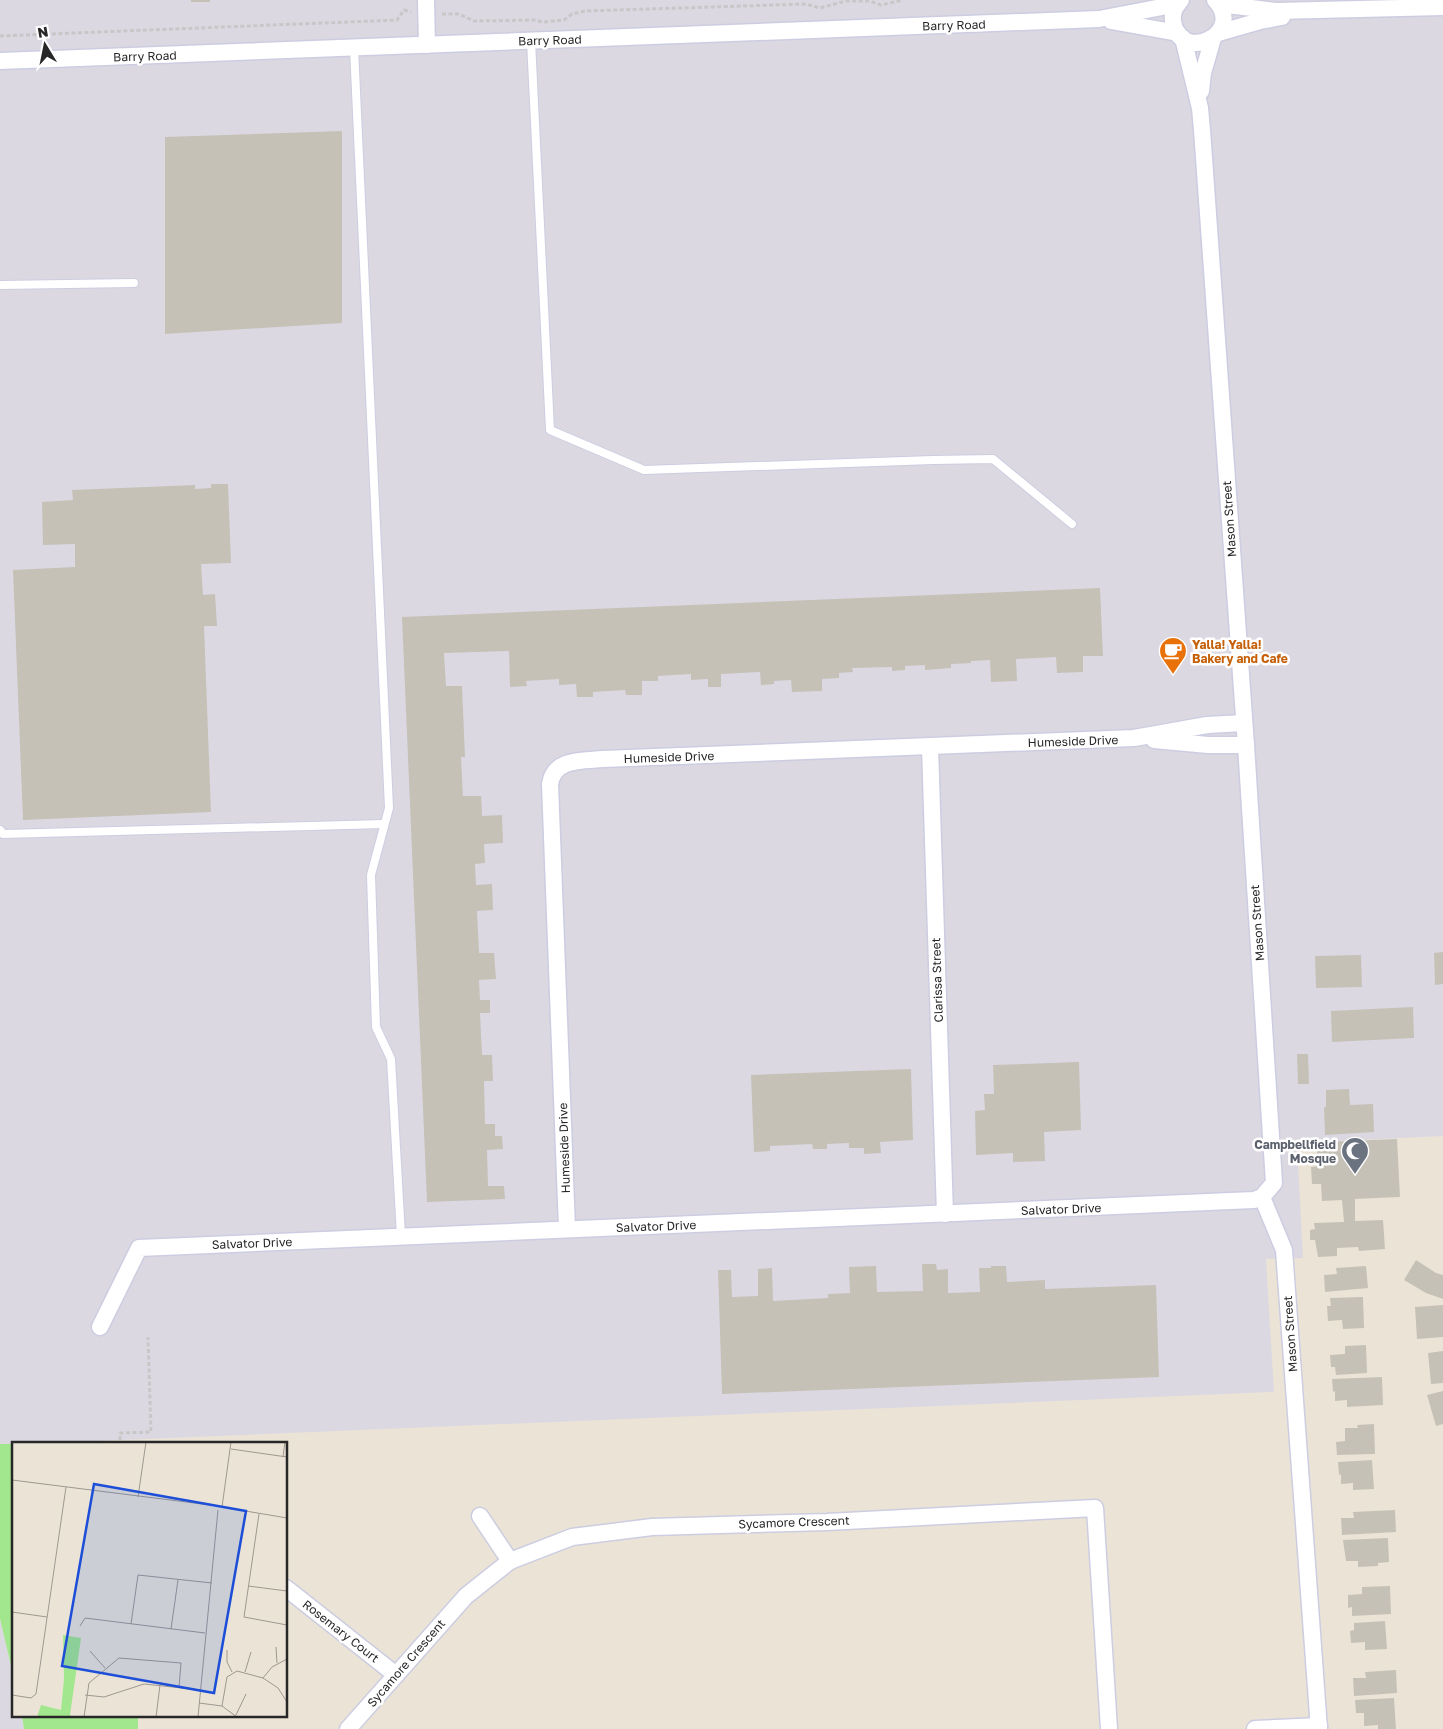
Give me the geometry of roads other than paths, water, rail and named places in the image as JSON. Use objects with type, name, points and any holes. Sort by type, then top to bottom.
[{"type":"street","points":[[1216,1],[1276,11],[1443,7]]},
{"type":"street","name":"Mason Street","points":[[1216,1],[1223,18],[1203,72],[1200,108],[1246,745],[1274,1183],[1262,1197],[1284,1250],[1319,1728]]},
{"type":"street","name":"Mason Street","points":[[1179,2],[1174,10],[1173,18],[1180,36],[1200,108]]},
{"type":"street","name":"Barry Road","points":[[0,61],[1099,19],[1179,2]]},
{"type":"street","points":[[426,7],[427,45]]},
{"type":"street","points":[[1215,36],[1260,21],[1322,11]]},
{"type":"street","name":"Barry Road","points":[[1099,19],[1180,36],[1198,43],[1215,36]]},
{"type":"street","name":"Humeside Drive","points":[[567,1230],[550,784],[551,776],[556,769],[562,765],[577,761],[603,759],[1134,738],[1207,725],[1244,723]]},
{"type":"street","points":[[1134,738],[1208,746],[1246,745]]},
{"type":"street","name":"Clarissa Street","points":[[930,747],[946,1214]]},
{"type":"street","name":"Salvator Drive","points":[[100,1328],[139,1248],[946,1214],[1254,1200],[1262,1197]]},
{"type":"street","name":"Sycamore Crescent","points":[[348,1729],[466,1596],[510,1562],[572,1537],[652,1527],[827,1522],[1095,1508],[1109,1729]]},
{"type":"street","points":[[480,1516],[510,1562]]},
{"type":"street","name":"Rosemary Court","points":[[288,1590],[396,1675]]},
{"type":"street","points":[[1255,1729],[1319,1728]]},
{"type":"lane","points":[[531,41],[550,430],[644,470],[993,459],[1072,524]]},
{"type":"lane","points":[[354,48],[389,808],[370,875],[376,1027],[391,1059],[401,1236]]},
{"type":"lane","points":[[0,285],[134,283]]},
{"type":"lane","points":[[0,830],[3,834],[384,824]]},
{"type":"place","name":"Yalla! Yalla! Bakery and Cafe","points":[[1173,675]]},
{"type":"place","name":"Campbellfield Mosque","points":[[1355,1175]]}]
